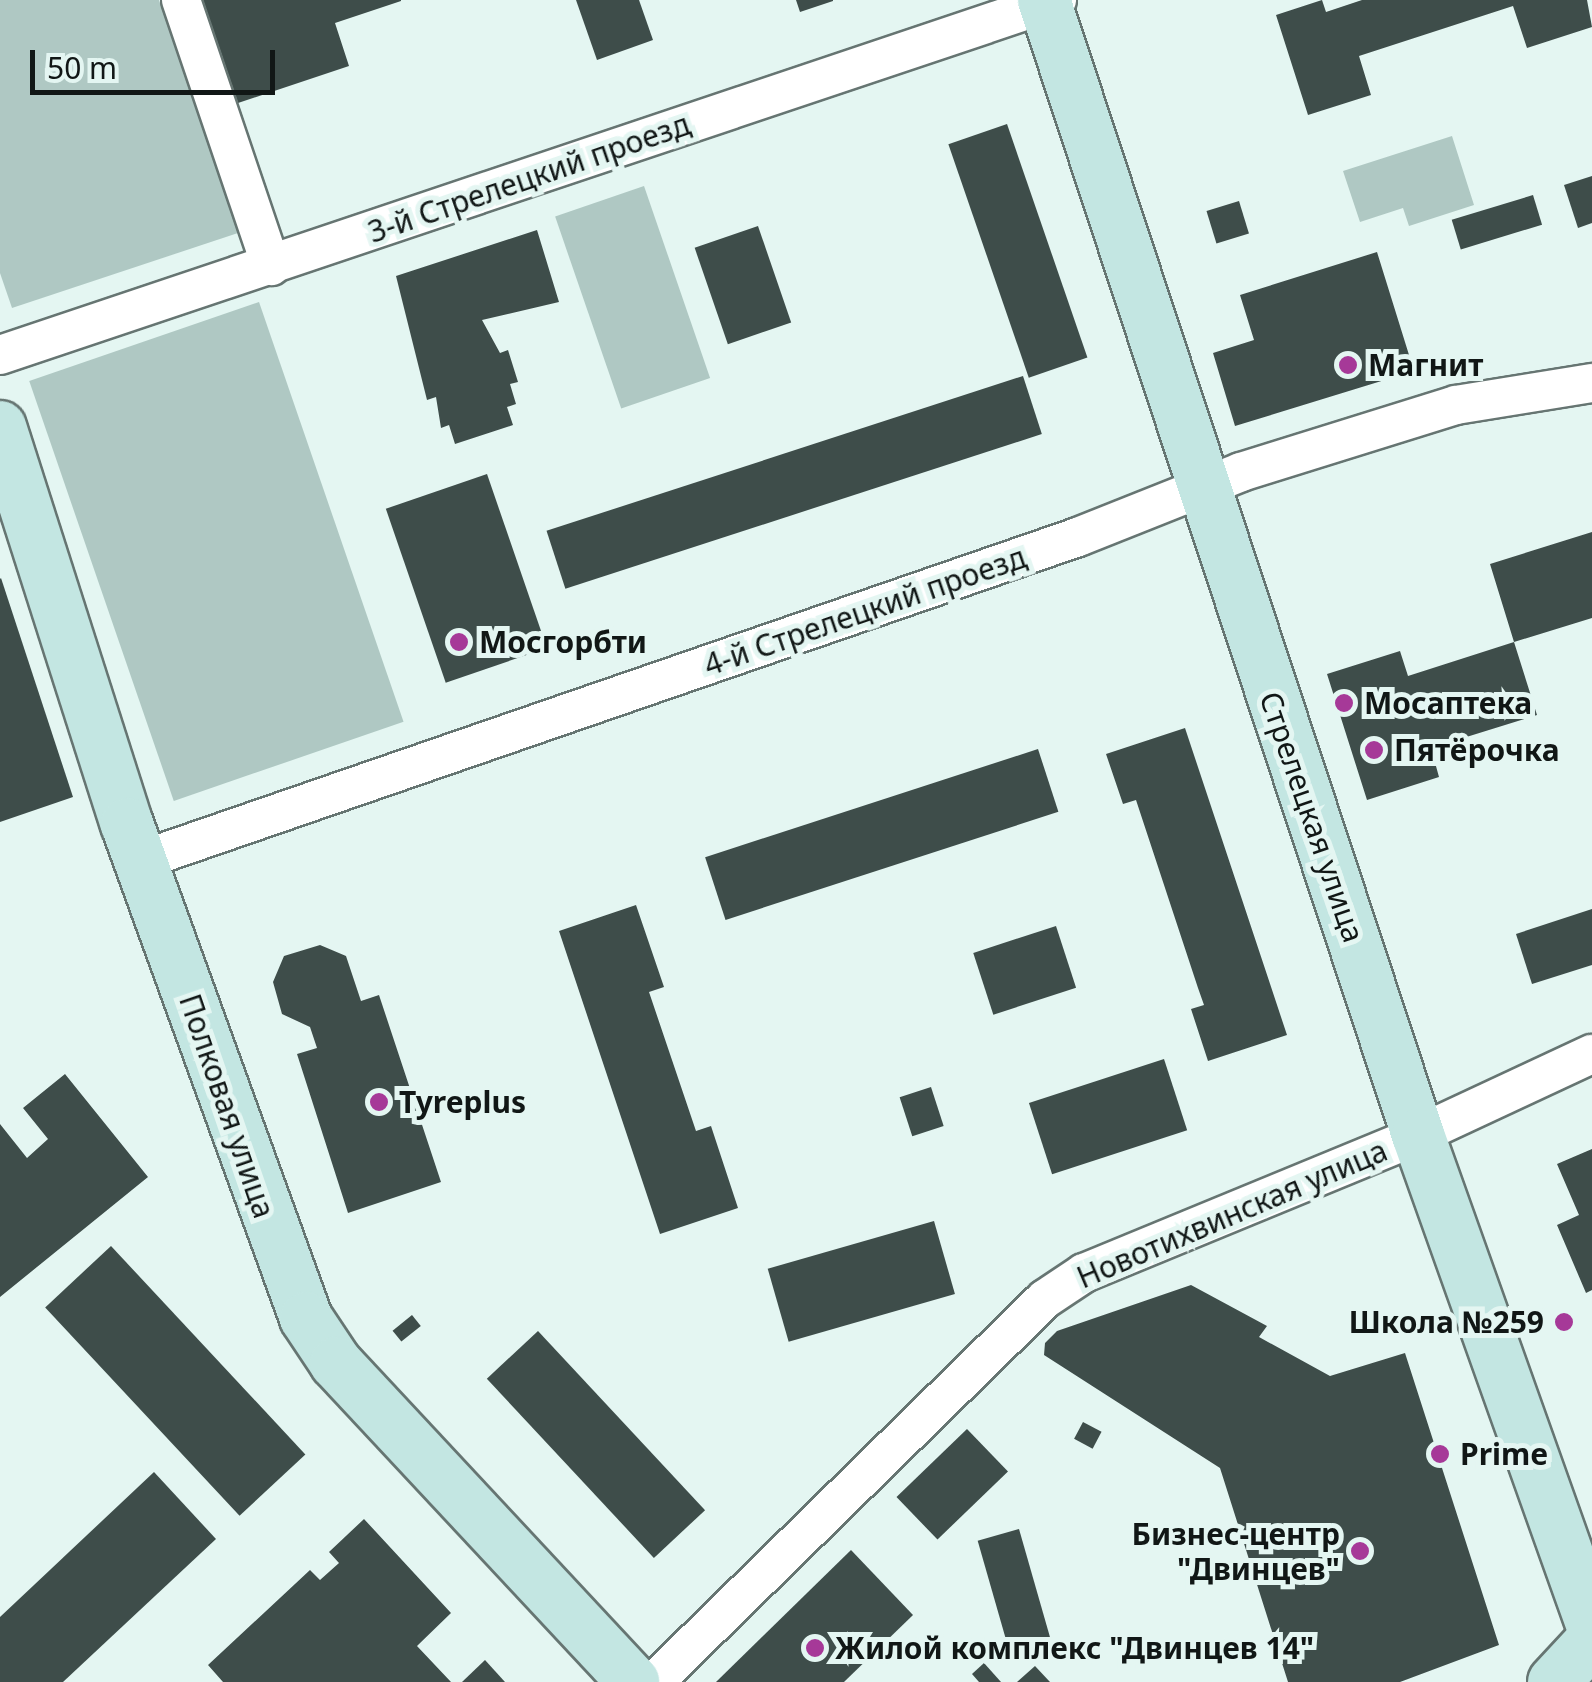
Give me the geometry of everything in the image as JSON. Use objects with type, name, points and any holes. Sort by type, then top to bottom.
[{"type":"street","points":[[181,0],[271,266]]},
{"type":"street","name":"3-й Стрелецкий проезд","points":[[0,355],[1049,1]]},
{"type":"street","name":"Стрелецкая улица","points":[[1049,1],[1202,488],[1418,1135],[1592,1624]]},
{"type":"street","name":"4-й Стрелецкий проезд","points":[[142,860],[591,708],[1202,488],[1456,405],[1592,383]]},
{"type":"street","name":"Полковая улица","points":[[0,427],[142,860],[306,1318],[349,1377],[633,1682]]},
{"type":"street","name":"Новотихвинская улица","points":[[654,1682],[1045,1300],[1136,1250],[1418,1135],[1592,1054]]},
{"type":"street","points":[[1554,1682],[1592,1642]]},
{"type":"shaded area","points":[[0,0],[159,0],[238,233],[12,308],[0,273]]},
{"type":"shaded area","points":[[1452,136],[1474,205],[1409,226],[1403,208],[1360,222],[1343,171]]},
{"type":"shaded area","points":[[644,186],[710,378],[621,409],[555,217]]},
{"type":"shaded area","points":[[259,302],[404,722],[174,801],[29,381]]},
{"type":"building","points":[[203,0],[401,1],[335,23],[349,66],[238,103]]},
{"type":"building","points":[[576,0],[639,0],[653,40],[597,60]]},
{"type":"building","points":[[796,0],[833,0],[833,1],[800,12]]},
{"type":"building","points":[[1322,0],[1326,12],[1362,0],[1587,0],[1592,27],[1527,48],[1513,6],[1359,56],[1371,95],[1308,115],[1276,15]]},
{"type":"building","points":[[1007,124],[1087,358],[1029,378],[948,144]]},
{"type":"building","points":[[1592,176],[1592,223],[1578,228],[1564,185]]},
{"type":"building","points":[[1533,195],[1542,225],[1461,249],[1452,220]]},
{"type":"building","points":[[1239,201],[1249,234],[1216,243],[1206,211]]},
{"type":"building","points":[[758,226],[791,322],[728,344],[695,248]]},
{"type":"building","points":[[537,230],[559,302],[482,320],[500,353],[508,350],[518,382],[510,384],[516,404],[507,407],[513,425],[455,444],[449,425],[441,428],[436,397],[427,400],[396,276]]},
{"type":"building","points":[[1377,252],[1414,371],[1235,426],[1213,353],[1254,340],[1240,295]]},
{"type":"building","points":[[1023,376],[1042,434],[565,589],[547,531]]},
{"type":"building","points":[[487,474],[547,648],[446,683],[386,509]]},
{"type":"building","points":[[1592,532],[1592,618],[1514,642],[1490,564]]},
{"type":"building","points":[[0,579],[73,797],[0,822]]},
{"type":"building","points":[[1514,642],[1537,715],[1431,748],[1439,777],[1367,800],[1327,674],[1400,651],[1408,676]]},
{"type":"building","points":[[1185,728],[1287,1035],[1208,1061],[1191,1009],[1204,1005],[1136,800],[1123,804],[1106,754]]},
{"type":"building","points":[[1038,749],[1058,812],[726,920],[705,857]]},
{"type":"building","points":[[636,905],[664,987],[649,992],[696,1131],[711,1126],[738,1208],[660,1234],[559,931]]},
{"type":"building","points":[[1592,909],[1592,965],[1532,984],[1516,934]]},
{"type":"building","points":[[1056,926],[1076,988],[993,1015],[973,953]]},
{"type":"building","points":[[320,945],[346,956],[361,1001],[379,995],[441,1182],[348,1213],[297,1054],[317,1048],[310,1027],[282,1014],[273,982],[284,956]]},
{"type":"building","points":[[1164,1059],[1187,1130],[1052,1174],[1029,1103]]},
{"type":"building","points":[[65,1074],[148,1177],[0,1297],[0,1124],[27,1158],[48,1139],[23,1108]]},
{"type":"building","points":[[931,1087],[944,1126],[912,1136],[900,1097]]},
{"type":"building","points":[[1592,1149],[1592,1290],[1586,1293],[1557,1225],[1579,1215],[1557,1164]]},
{"type":"building","points":[[934,1221],[955,1294],[789,1342],[768,1269]]},
{"type":"building","points":[[111,1246],[305,1454],[240,1516],[45,1307]]},
{"type":"building","name":"Бизнес-центр \"Двинцев\"","points":[[1191,1285],[1267,1326],[1259,1337],[1330,1376],[1405,1353],[1499,1645],[1400,1682],[1288,1682],[1220,1468],[1044,1355],[1045,1343],[1057,1331]]},
{"type":"building","points":[[412,1315],[421,1326],[401,1342],[393,1331]]},
{"type":"building","points":[[538,1331],[705,1510],[654,1558],[487,1379]]},
{"type":"building","points":[[1083,1422],[1102,1432],[1093,1449],[1074,1439]]},
{"type":"building","points":[[967,1429],[1008,1471],[937,1540],[897,1497]]},
{"type":"building","points":[[154,1472],[216,1539],[63,1682],[0,1682],[0,1617]]},
{"type":"building","points":[[364,1519],[451,1613],[417,1646],[451,1682],[223,1682],[208,1665],[310,1570],[320,1580],[339,1563],[329,1552]]},
{"type":"building","points":[[1019,1529],[1053,1649],[1012,1661],[978,1541]]},
{"type":"building","name":"Жилой комплекс \"Двинцев 14\"","points":[[851,1550],[913,1615],[844,1682],[716,1682]]},
{"type":"building","points":[[485,1660],[505,1682],[462,1682]]},
{"type":"building","points":[[984,1663],[1001,1682],[979,1682],[972,1674]]},
{"type":"building","points":[[1035,1666],[1050,1682],[1017,1682]]},
{"type":"place","name":"Магнит","points":[[1348,365]]},
{"type":"place","name":"Мосгорбти","points":[[459,642]]},
{"type":"place","name":"Мосаптека","points":[[1344,703]]},
{"type":"place","name":"Пятёрочка","points":[[1374,750]]},
{"type":"place","name":"Tyreplus","points":[[379,1102]]},
{"type":"place","name":"Школа №259","points":[[1564,1322]]},
{"type":"place","name":"Prime","points":[[1440,1454]]},
{"type":"place","name":"Бизнес-центр \"Двинцев\"","points":[[1360,1551]]},
{"type":"place","name":"Жилой комплекс \"Двинцев 14\"","points":[[815,1648]]}]
